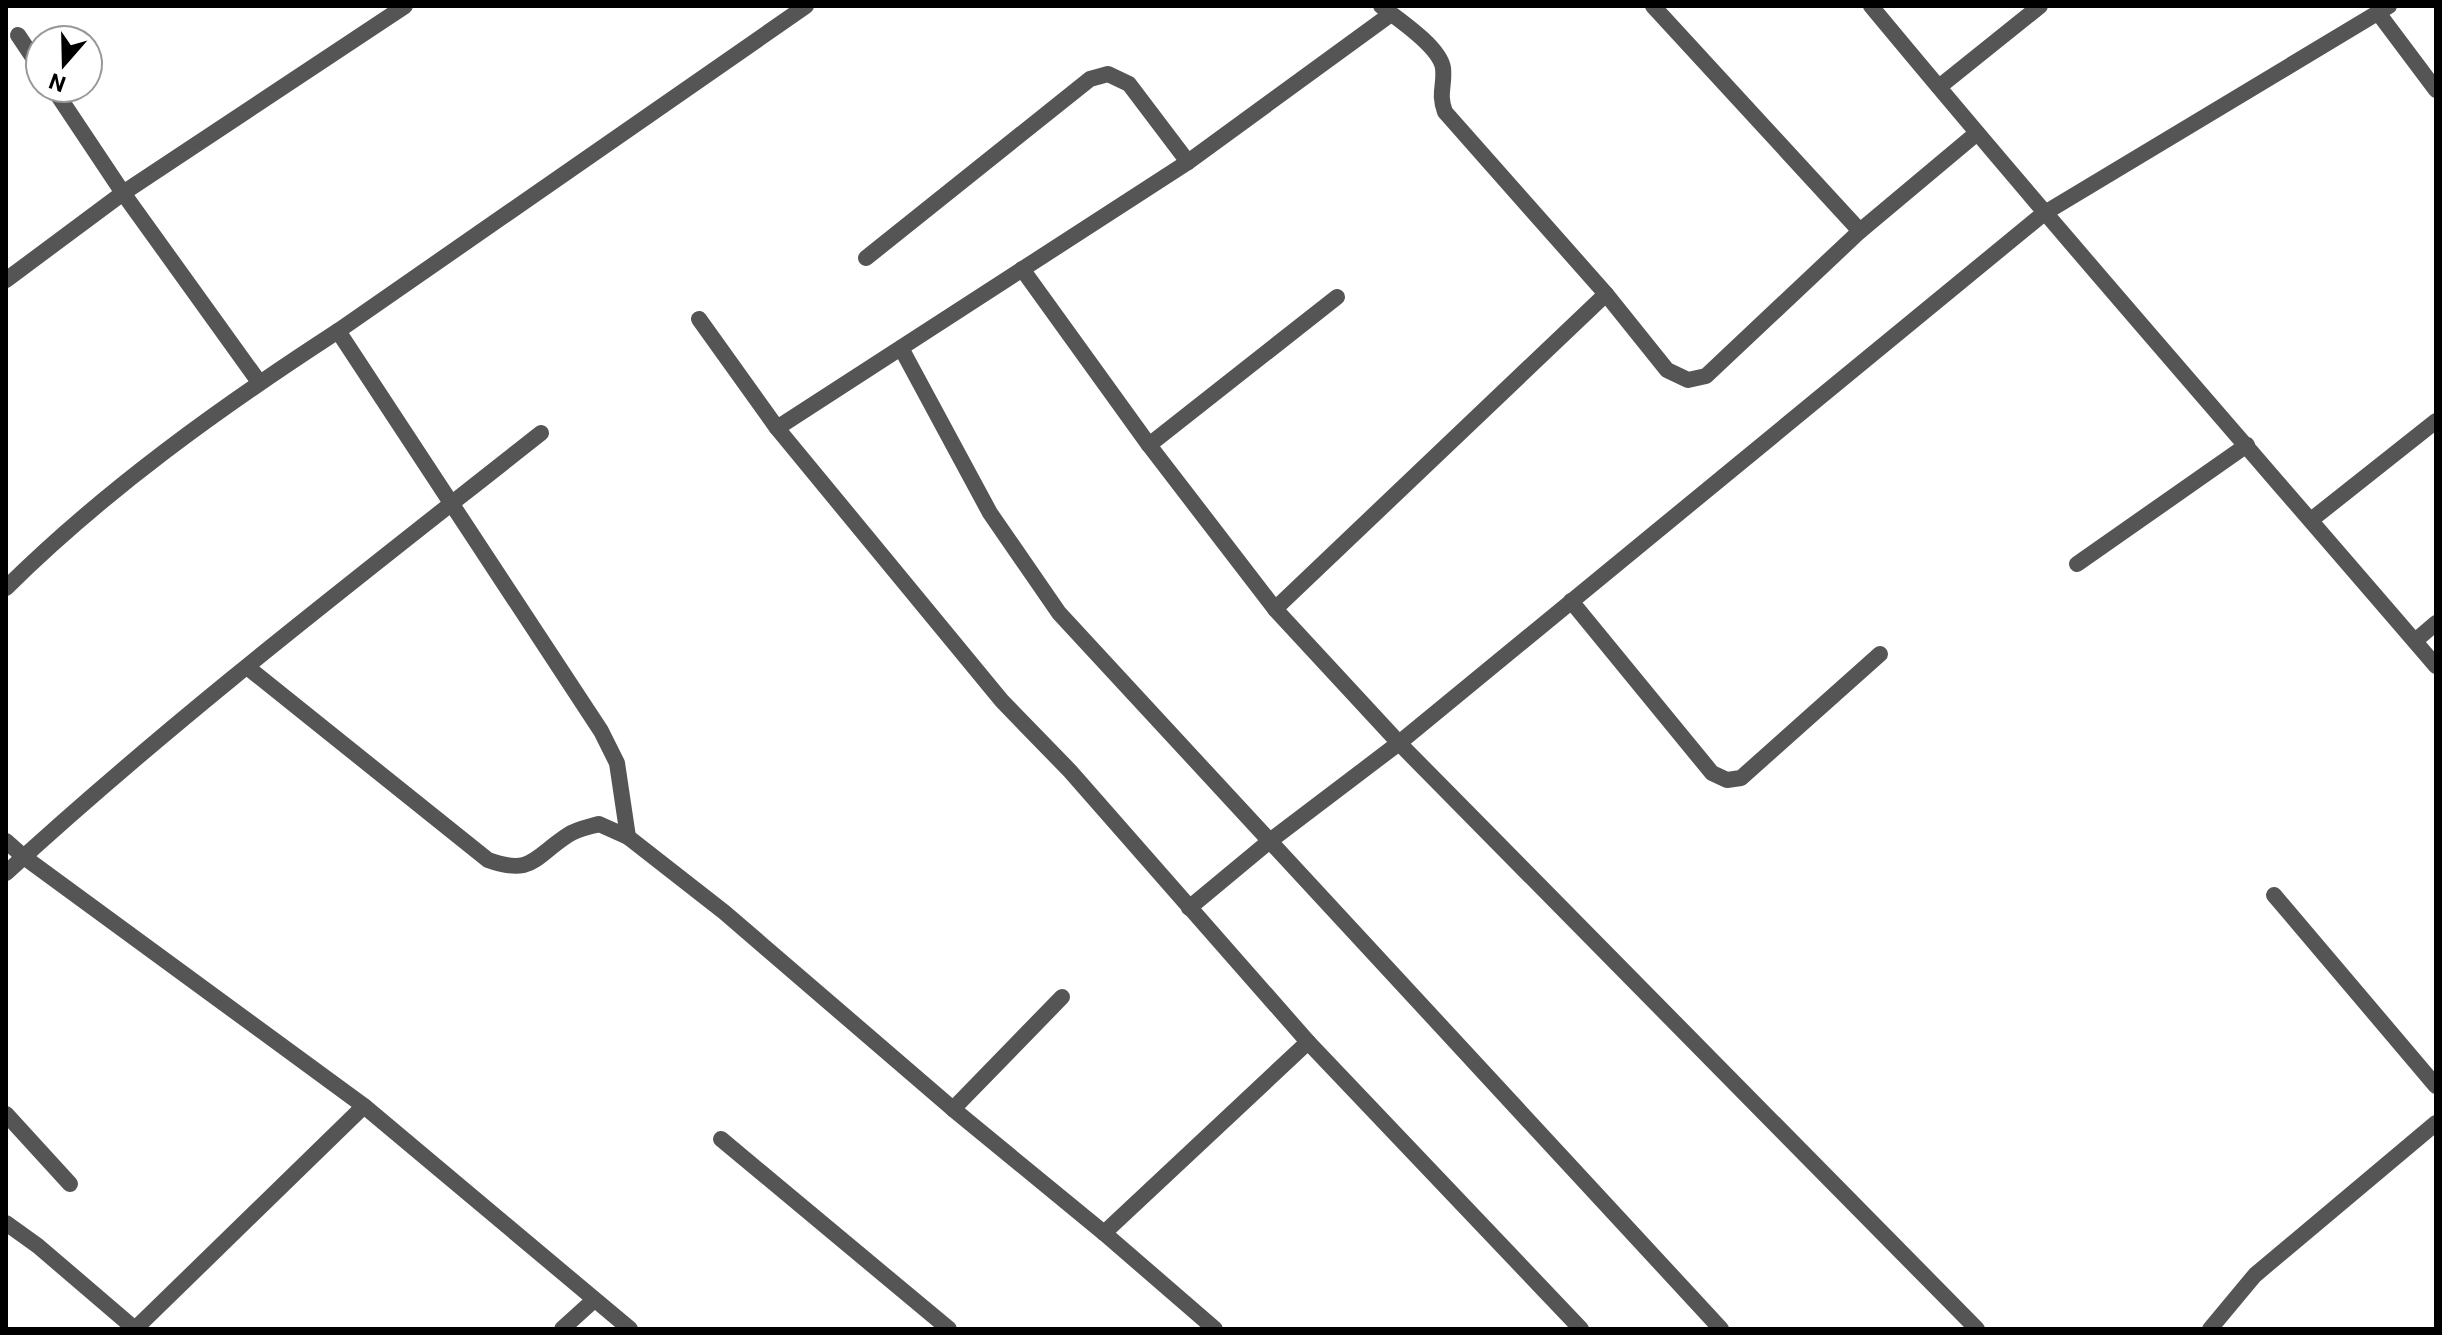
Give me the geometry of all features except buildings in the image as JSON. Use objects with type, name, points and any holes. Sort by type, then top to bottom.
[{"type":"street","points":[[6,280],[123,193],[405,6]]},
{"type":"street","points":[[6,588],[119,486],[259,382],[338,331],[806,6]]},
{"type":"street","points":[[1653,6],[1860,231]]},
{"type":"street","points":[[1871,6],[2043,214],[2436,666]]},
{"type":"street","points":[[1939,87],[2040,6]]},
{"type":"street","points":[[777,428],[1188,162],[1386,10],[1437,52],[1443,66],[1439,97],[1445,112],[1606,294],[1667,370],[1688,380],[1706,376],[1860,231],[1977,133]]},
{"type":"street","points":[[1189,908],[1271,840],[1399,743],[2043,214],[2384,10],[2436,90]]},
{"type":"street","points":[[18,35],[24,44]]},
{"type":"street","points":[[866,258],[1090,79],[1108,74],[1129,84],[1188,162]]},
{"type":"street","points":[[64,104],[123,193],[259,382]]},
{"type":"street","points":[[1022,269],[1149,445],[1275,609],[1399,743],[1977,1329]]},
{"type":"street","points":[[1275,609],[1606,294]]},
{"type":"street","points":[[1149,445],[1337,297]]},
{"type":"street","points":[[699,319],[777,428],[1002,701],[1070,771],[1308,1042],[1581,1329]]},
{"type":"street","points":[[338,331],[601,731],[617,763],[628,837]]},
{"type":"street","points":[[901,348],[990,513],[1059,613],[1721,1329]]},
{"type":"street","points":[[2311,520],[2436,421]]},
{"type":"street","points":[[6,873],[247,667],[541,433]]},
{"type":"street","points":[[2077,564],[2247,445]]},
{"type":"street","points":[[1571,601],[1712,773],[1727,780],[1741,778],[1880,654]]},
{"type":"street","points":[[2415,641],[2436,623]]},
{"type":"street","points":[[247,667],[488,860],[511,868],[533,862],[571,833],[599,824],[628,837],[724,912],[1215,1329]]},
{"type":"street","points":[[6,841],[364,1106],[630,1329]]},
{"type":"street","points":[[2274,895],[2436,1086]]},
{"type":"street","points":[[953,1109],[1062,997]]},
{"type":"street","points":[[1104,1233],[1308,1042]]},
{"type":"street","points":[[6,1223],[38,1246],[135,1329],[364,1106]]},
{"type":"street","points":[[6,1114],[70,1184]]},
{"type":"street","points":[[2210,1329],[2255,1275],[2436,1123]]},
{"type":"street","points":[[721,1139],[949,1329]]},
{"type":"street","points":[[562,1329],[594,1300]]}]
